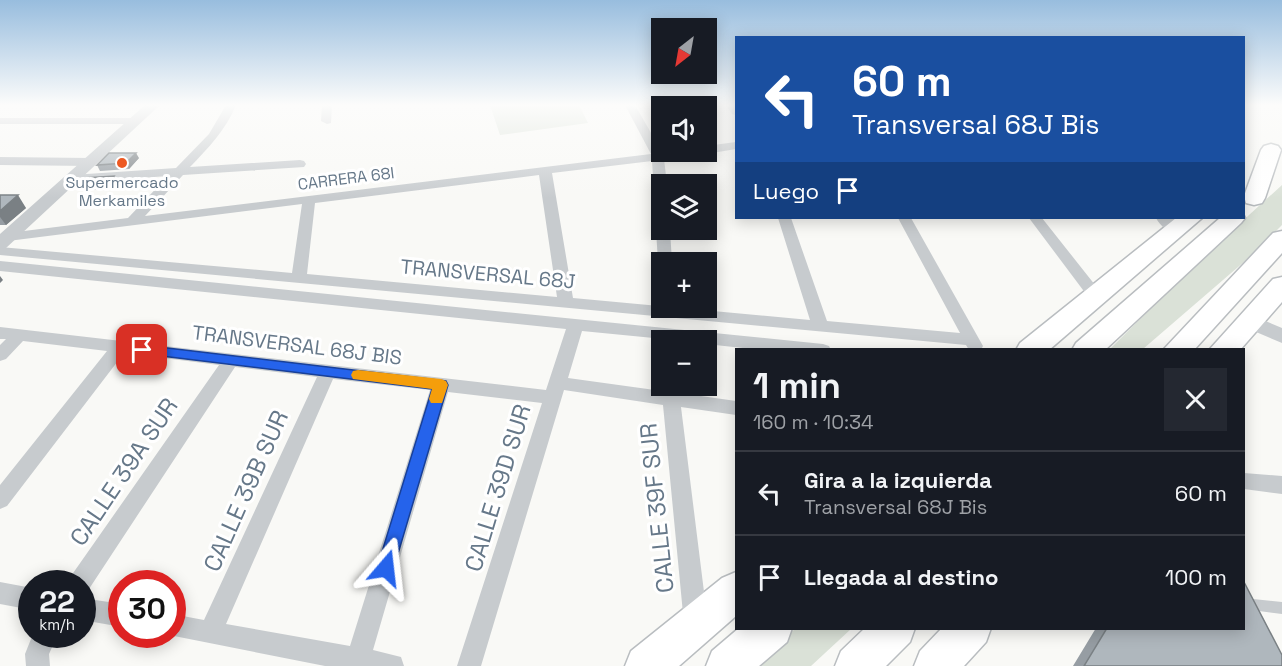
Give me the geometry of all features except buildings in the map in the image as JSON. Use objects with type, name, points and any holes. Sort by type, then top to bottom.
[{"type":"highway","points":[[1245,173],[1277,146]]},
{"type":"highway","points":[[1249,203],[1277,146]]},
{"type":"highway","points":[[1249,203],[1282,175]]},
{"type":"highway","points":[[1088,348],[1232,219]]},
{"type":"highway","points":[[1032,348],[1176,221]]},
{"type":"highway","points":[[1179,348],[1282,238]]},
{"type":"highway","points":[[1225,348],[1282,285]]},
{"type":"highway","points":[[646,666],[735,592]]},
{"type":"highway","points":[[727,666],[770,630]]},
{"type":"highway","points":[[856,666],[893,630]]},
{"type":"highway","points":[[935,666],[969,630]]},
{"type":"street","points":[[1,243],[119,136]]},
{"type":"street","points":[[131,223],[213,136]]},
{"type":"street","points":[[717,149],[735,146]]},
{"type":"street","name":"CARRERA 68I","points":[[1,243],[131,223],[651,157]]},
{"type":"street","points":[[0,161],[91,162]]},
{"type":"street","points":[[72,179],[300,164]]},
{"type":"street","points":[[545,170],[566,303]]},
{"type":"street","points":[[299,278],[309,200]]},
{"type":"street","points":[[785,219],[820,326]]},
{"type":"street","points":[[906,219],[974,345]]},
{"type":"street","points":[[1036,219],[1094,294]]},
{"type":"street","name":"TRANSVERSAL 68J","points":[[1,243],[299,278],[651,309]]},
{"type":"street","name":"TRANSVERSAL 68J","points":[[0,266],[576,325],[651,335]]},
{"type":"street","name":"TRANSVERSAL 68J","points":[[717,315],[974,345]]},
{"type":"street","points":[[1249,321],[1282,336]]},
{"type":"street","name":"CALLE 39D SUR","points":[[469,666],[576,325]]},
{"type":"street","name":"TRANSVERSAL 68J BIS","points":[[0,333],[441,385],[651,392]]},
{"type":"street","points":[[0,355],[20,335]]},
{"type":"street","name":"TRANSVERSAL 68J","points":[[717,341],[799,348]]},
{"type":"street","points":[[0,500],[120,347]]},
{"type":"street","name":"CALLE 39A SUR","points":[[88,570],[231,360]]},
{"type":"street","name":"CALLE 39B SUR","points":[[210,633],[328,371]]},
{"type":"street","points":[[358,660],[441,385]]},
{"type":"street","name":"CALLE 39F SUR","points":[[670,396],[696,625]]},
{"type":"street","name":"TRANSVERSAL 68J BIS","points":[[686,396],[735,408]]},
{"type":"street","points":[[1245,481],[1282,485]]},
{"type":"street","points":[[0,593],[18,596]]},
{"type":"street","points":[[186,629],[392,666]]},
{"type":"street","points":[[38,666],[37,654],[40,648]]},
{"type":"lane","points":[[1245,604],[1282,608]]},
{"type":"shaded area","points":[[1282,185],[1282,225],[1252,255],[1144,348],[1111,348],[1191,268]]},
{"type":"shaded area","points":[[794,630],[850,630],[811,666],[750,666]]},
{"type":"slow traffic","points":[[358,375],[441,385],[437,399]]},
{"type":"place","name":"Supermercado Merkamiles","points":[[122,163]]},
{"type":"route","points":[[142,350],[441,385],[386,568]]}]
